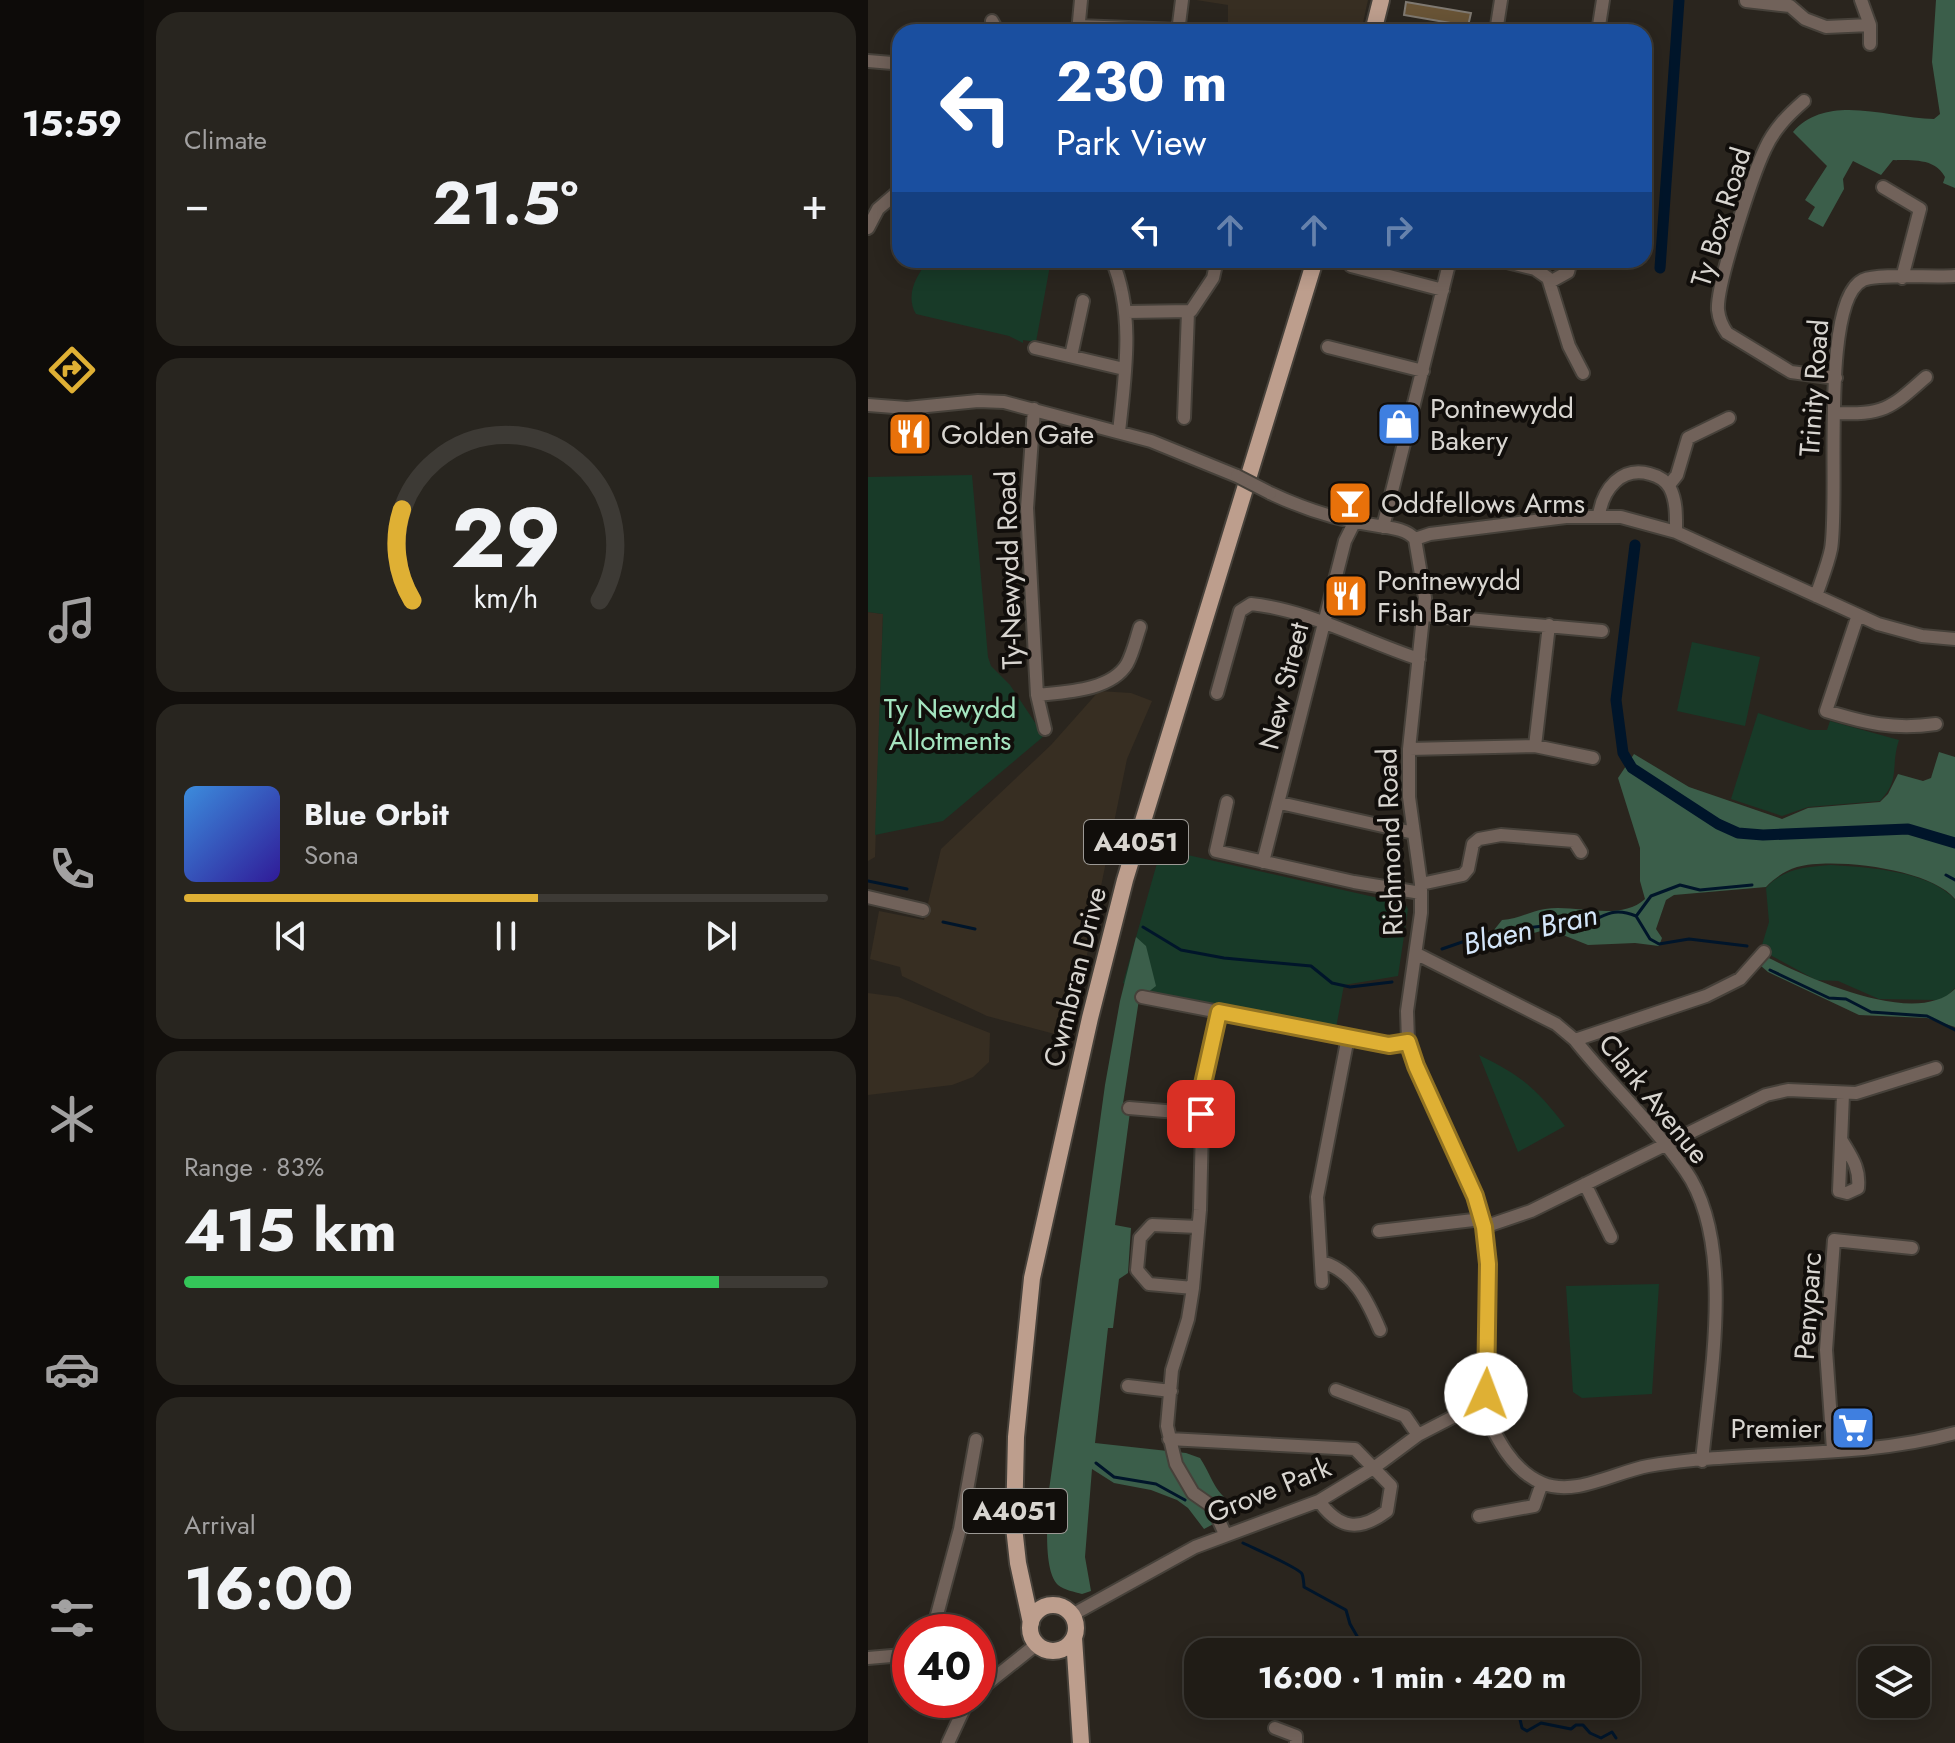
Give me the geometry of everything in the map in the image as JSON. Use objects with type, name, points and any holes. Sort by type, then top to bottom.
[{"type":"main road","points":[[1375,24],[1381,0]]},
{"type":"main road","name":"Cwmbran Drive","points":[[1024,1584],[1014,1527],[1016,1437],[1032,1278],[1090,1018],[1125,880],[1313,268]]},
{"type":"main road","points":[[1024,1584],[1072,1615],[1076,1626],[1074,1638],[1081,1743]]},
{"type":"main road","name":"A4051","points":[[1024,1584],[1031,1623]]},
{"type":"main road","points":[[1056,1605],[1040,1609],[1031,1623],[1030,1631],[1042,1647],[1062,1663],[1079,1689]]},
{"type":"main road","points":[[1042,1647],[1061,1650],[1074,1638]]},
{"type":"street","points":[[1079,24],[1081,0]]},
{"type":"street","points":[[1179,24],[1182,0]]},
{"type":"street","points":[[1497,24],[1501,0]]},
{"type":"street","points":[[1599,24],[1603,0]]},
{"type":"street","points":[[1861,0],[1870,25],[1870,44]]},
{"type":"street","points":[[1746,1],[1790,6],[1805,19],[1826,27],[1870,25]]},
{"type":"street","points":[[868,61],[892,63]]},
{"type":"street","name":"Ty Box Road","points":[[1804,101],[1777,128],[1764,151],[1728,262],[1718,310],[1727,333],[1791,372],[1836,378]]},
{"type":"street","points":[[1883,187],[1920,209],[1902,278]]},
{"type":"street","points":[[868,228],[878,209],[892,197]]},
{"type":"street","points":[[1115,268],[1127,312],[1119,432]]},
{"type":"street","points":[[1127,312],[1188,312],[1195,306],[1214,268]]},
{"type":"street","points":[[1359,268],[1443,290]]},
{"type":"street","points":[[1383,527],[1448,268]]},
{"type":"street","points":[[1531,268],[1550,282],[1569,346],[1583,373]]},
{"type":"street","points":[[1550,282],[1568,272],[1569,268]]},
{"type":"street","name":"Trinity Road","points":[[1816,596],[1831,548],[1834,413],[1842,310],[1850,292],[1862,280],[1879,276],[1955,276]]},
{"type":"street","points":[[1071,356],[1083,301]]},
{"type":"street","points":[[1184,418],[1188,312]]},
{"type":"street","points":[[1328,347],[1423,371]]},
{"type":"street","points":[[1035,348],[1124,369]]},
{"type":"street","points":[[1834,413],[1871,414],[1886,409],[1926,377]]},
{"type":"street","points":[[868,405],[907,408],[992,400],[1034,409],[1195,457],[1304,510],[1406,532],[1415,539],[1449,531],[1599,515],[1643,521],[1676,532],[1897,630],[1955,639]]},
{"type":"street","name":"Ty-Newydd Road","points":[[1034,409],[1027,508],[1037,695],[1045,729]]},
{"type":"street","points":[[1669,485],[1677,475],[1688,438],[1729,418]]},
{"type":"street","points":[[1599,515],[1603,498],[1612,483],[1636,472],[1653,475],[1669,485],[1676,507],[1676,532]]},
{"type":"street","name":"New Street","points":[[1263,862],[1345,541],[1354,523]]},
{"type":"street","name":"Richmond Road","points":[[1408,1042],[1407,1011],[1417,954],[1421,888],[1409,749],[1425,598],[1415,539]]},
{"type":"street","points":[[1217,693],[1240,611],[1246,605],[1256,604],[1326,623],[1358,638],[1419,659]]},
{"type":"street","points":[[1424,615],[1602,631]]},
{"type":"street","points":[[1858,615],[1826,711],[1868,724],[1904,728],[1936,724]]},
{"type":"street","points":[[1535,746],[1549,625]]},
{"type":"street","points":[[1037,695],[1080,689],[1116,675],[1127,663],[1140,627]]},
{"type":"street","points":[[1409,749],[1535,746],[1593,758]]},
{"type":"street","points":[[1227,802],[1216,851],[1263,862],[1421,888],[1463,875],[1468,869],[1473,844],[1488,836],[1574,841],[1581,852]]},
{"type":"street","points":[[1280,803],[1414,833]]},
{"type":"street","points":[[868,897],[923,910]]},
{"type":"street","points":[[1575,1040],[1706,996],[1740,979],[1764,952]]},
{"type":"street","name":"Clark Avenue","points":[[1417,954],[1540,1015],[1575,1040],[1665,1144],[1699,1194],[1708,1220],[1715,1258],[1702,1461]]},
{"type":"street","points":[[1142,997],[1389,1045],[1408,1042],[1483,1223],[1488,1264],[1487,1380],[1486,1394],[1480,1403],[1500,1442],[1522,1471],[1542,1483],[1576,1486],[1628,1470],[1926,1441],[1955,1433]]},
{"type":"street","points":[[1219,1012],[1203,1084],[1193,1288],[1188,1319],[1172,1370],[1169,1439],[1176,1464],[1193,1493],[1213,1507],[1225,1534]]},
{"type":"street","points":[[1322,1282],[1317,1197],[1348,1037]]},
{"type":"street","points":[[1379,1231],[1483,1223],[1519,1216],[1766,1095],[1788,1090],[1843,1094],[1936,1068]]},
{"type":"street","points":[[1842,1141],[1843,1094]]},
{"type":"street","points":[[1129,1108],[1201,1114]]},
{"type":"street","points":[[1585,1184],[1611,1237]]},
{"type":"street","points":[[1193,1288],[1149,1284],[1137,1270],[1140,1238],[1152,1225],[1198,1227]]},
{"type":"street","name":"Penyparc","points":[[1833,1449],[1826,1350],[1834,1240],[1912,1248]]},
{"type":"street","points":[[1322,1262],[1345,1272],[1367,1301],[1380,1330]]},
{"type":"street","points":[[1128,1386],[1171,1391]]},
{"type":"street","points":[[1336,1390],[1405,1416],[1418,1435]]},
{"type":"street","name":"Grove Park","points":[[1072,1615],[1195,1547],[1319,1501],[1375,1467],[1418,1435],[1480,1403]]},
{"type":"street","points":[[1169,1439],[1355,1449],[1391,1486],[1392,1496],[1387,1511],[1376,1520],[1358,1525],[1343,1524],[1331,1518],[1319,1501]]},
{"type":"street","points":[[937,1614],[960,1529],[976,1440]]},
{"type":"street","points":[[1479,1516],[1534,1506],[1542,1483]]},
{"type":"street","points":[[996,1679],[1042,1647]]},
{"type":"street","points":[[868,1658],[892,1656]]},
{"type":"street","points":[[948,1743],[960,1718]]},
{"type":"street","points":[[1275,1728],[1296,1736],[1296,1743]]},
{"type":"shaded area","points":[[1196,0],[1368,0],[1363,24],[1228,24],[1228,5]]},
{"type":"shaded area","points":[[868,612],[883,614],[875,857],[868,861]]},
{"type":"shaded area","points":[[1099,691],[1131,693],[1152,701],[1127,759],[1070,1038],[987,1016],[902,976],[900,967],[870,959],[879,911],[924,920],[941,849],[1051,745]]},
{"type":"shaded area","points":[[868,993],[898,997],[990,1033],[989,1062],[973,1077],[952,1085],[868,1095]]},
{"type":"green space","points":[[1936,0],[1955,0],[1955,188],[1943,183],[1945,177],[1929,163],[1893,160],[1881,175],[1853,161],[1843,179],[1844,189],[1823,227],[1808,219],[1815,207],[1805,200],[1827,166],[1793,132],[1807,120],[1841,110],[1934,119],[1940,114],[1932,62]]},
{"type":"green space","points":[[923,268],[1050,268],[1036,342],[1023,340],[1023,343],[1009,336],[916,314],[912,293]]},
{"type":"green space","name":"Ty Newydd Allotments","points":[[972,475],[988,657],[991,666],[1010,685],[1044,736],[943,821],[875,835],[883,614],[868,612],[868,477]]},
{"type":"green space","points":[[1692,642],[1760,657],[1745,726],[1677,711]]},
{"type":"green space","points":[[1758,713],[1810,730],[1827,730],[1830,721],[1899,740],[1891,786],[1880,801],[1808,807],[1782,816],[1731,799]]},
{"type":"green space","points":[[1939,752],[1955,757],[1955,899],[1943,889],[1904,873],[1857,865],[1813,864],[1788,871],[1766,887],[1674,895],[1666,900],[1656,929],[1662,938],[1659,946],[1635,943],[1588,945],[1548,929],[1506,941],[1485,940],[1484,933],[1494,930],[1502,920],[1540,910],[1623,910],[1645,899],[1640,881],[1640,848],[1618,778],[1634,754],[1689,787],[1782,819],[1808,808],[1880,802],[1888,794],[1898,774],[1923,781],[1931,778]]},
{"type":"green space","points":[[1161,849],[1405,904],[1408,909],[1398,976],[1344,985],[1336,1028],[1141,991],[1123,983]]},
{"type":"green space","points":[[1831,865],[1898,872],[1931,883],[1955,900],[1955,988],[1945,998],[1879,999],[1838,981],[1816,980],[1772,956],[1762,945],[1769,922],[1766,888],[1788,872]]},
{"type":"green space","points":[[1136,937],[1146,946],[1156,986],[1147,993],[1140,993],[1122,1110],[1130,1112],[1115,1225],[1131,1228],[1128,1273],[1119,1279],[1113,1328],[1108,1328],[1095,1443],[1186,1453],[1200,1458],[1220,1493],[1242,1509],[1204,1529],[1188,1508],[1177,1500],[1151,1490],[1114,1483],[1092,1469],[1085,1557],[1091,1591],[1082,1594],[1060,1587],[1053,1577],[1047,1540],[1049,1490],[1105,1085],[1120,1001]]},
{"type":"green space","points":[[1767,957],[1834,987],[1889,1002],[1937,1000],[1955,989],[1955,1027],[1927,1018],[1859,1015],[1768,972],[1761,966]]},
{"type":"green space","points":[[1479,1055],[1527,1084],[1565,1126],[1518,1152]]},
{"type":"green space","points":[[1659,1284],[1652,1394],[1582,1398],[1573,1392],[1566,1286]]},
{"type":"building","points":[[1406,2],[1471,13],[1468,24],[1404,15]]},
{"type":"waterway","points":[[1660,268],[1679,0]]},
{"type":"waterway","points":[[1635,545],[1616,700],[1623,753],[1632,768],[1718,824],[1738,833],[1763,835],[1908,829],[1955,843]]},
{"type":"waterway","points":[[1946,875],[1955,880]]},
{"type":"waterway","name":"Blaen Bran","points":[[868,881],[907,889]]},
{"type":"waterway","points":[[1637,915],[1651,896],[1680,885],[1700,890],[1752,885]]},
{"type":"waterway","name":"Blaen Bran","points":[[1442,949],[1492,934],[1585,923],[1618,912],[1636,916],[1650,939],[1659,944],[1689,939],[1747,946]]},
{"type":"waterway","name":"Blaen Bran","points":[[943,922],[975,929]]},
{"type":"waterway","name":"Blaen Bran","points":[[1143,927],[1181,950],[1224,958],[1311,966],[1332,983],[1350,987],[1392,982]]},
{"type":"waterway","name":"Blaen Bran","points":[[1770,970],[1829,998],[1846,999],[1871,1012],[1927,1016],[1955,1030]]},
{"type":"waterway","points":[[1096,1463],[1114,1477],[1156,1484],[1185,1500]]},
{"type":"waterway","points":[[1243,1543],[1299,1571],[1304,1587],[1346,1610],[1358,1638]]},
{"type":"waterway","points":[[1520,1718],[1522,1728],[1527,1731],[1541,1723],[1571,1729],[1583,1725],[1601,1738],[1612,1732],[1616,1738]]},
{"type":"place","name":"Pontnewydd Bakery","points":[[1399,424]]},
{"type":"place","name":"Golden Gate","points":[[910,434]]},
{"type":"place","name":"Oddfellows Arms","points":[[1350,503]]},
{"type":"place","name":"Pontnewydd Fish Bar","points":[[1346,596]]},
{"type":"place","name":"Premier","points":[[1853,1428]]},
{"type":"route","points":[[1201,1114],[1203,1084],[1219,1012],[1389,1045],[1408,1042],[1475,1196],[1484,1227],[1488,1264],[1486,1394]]}]
